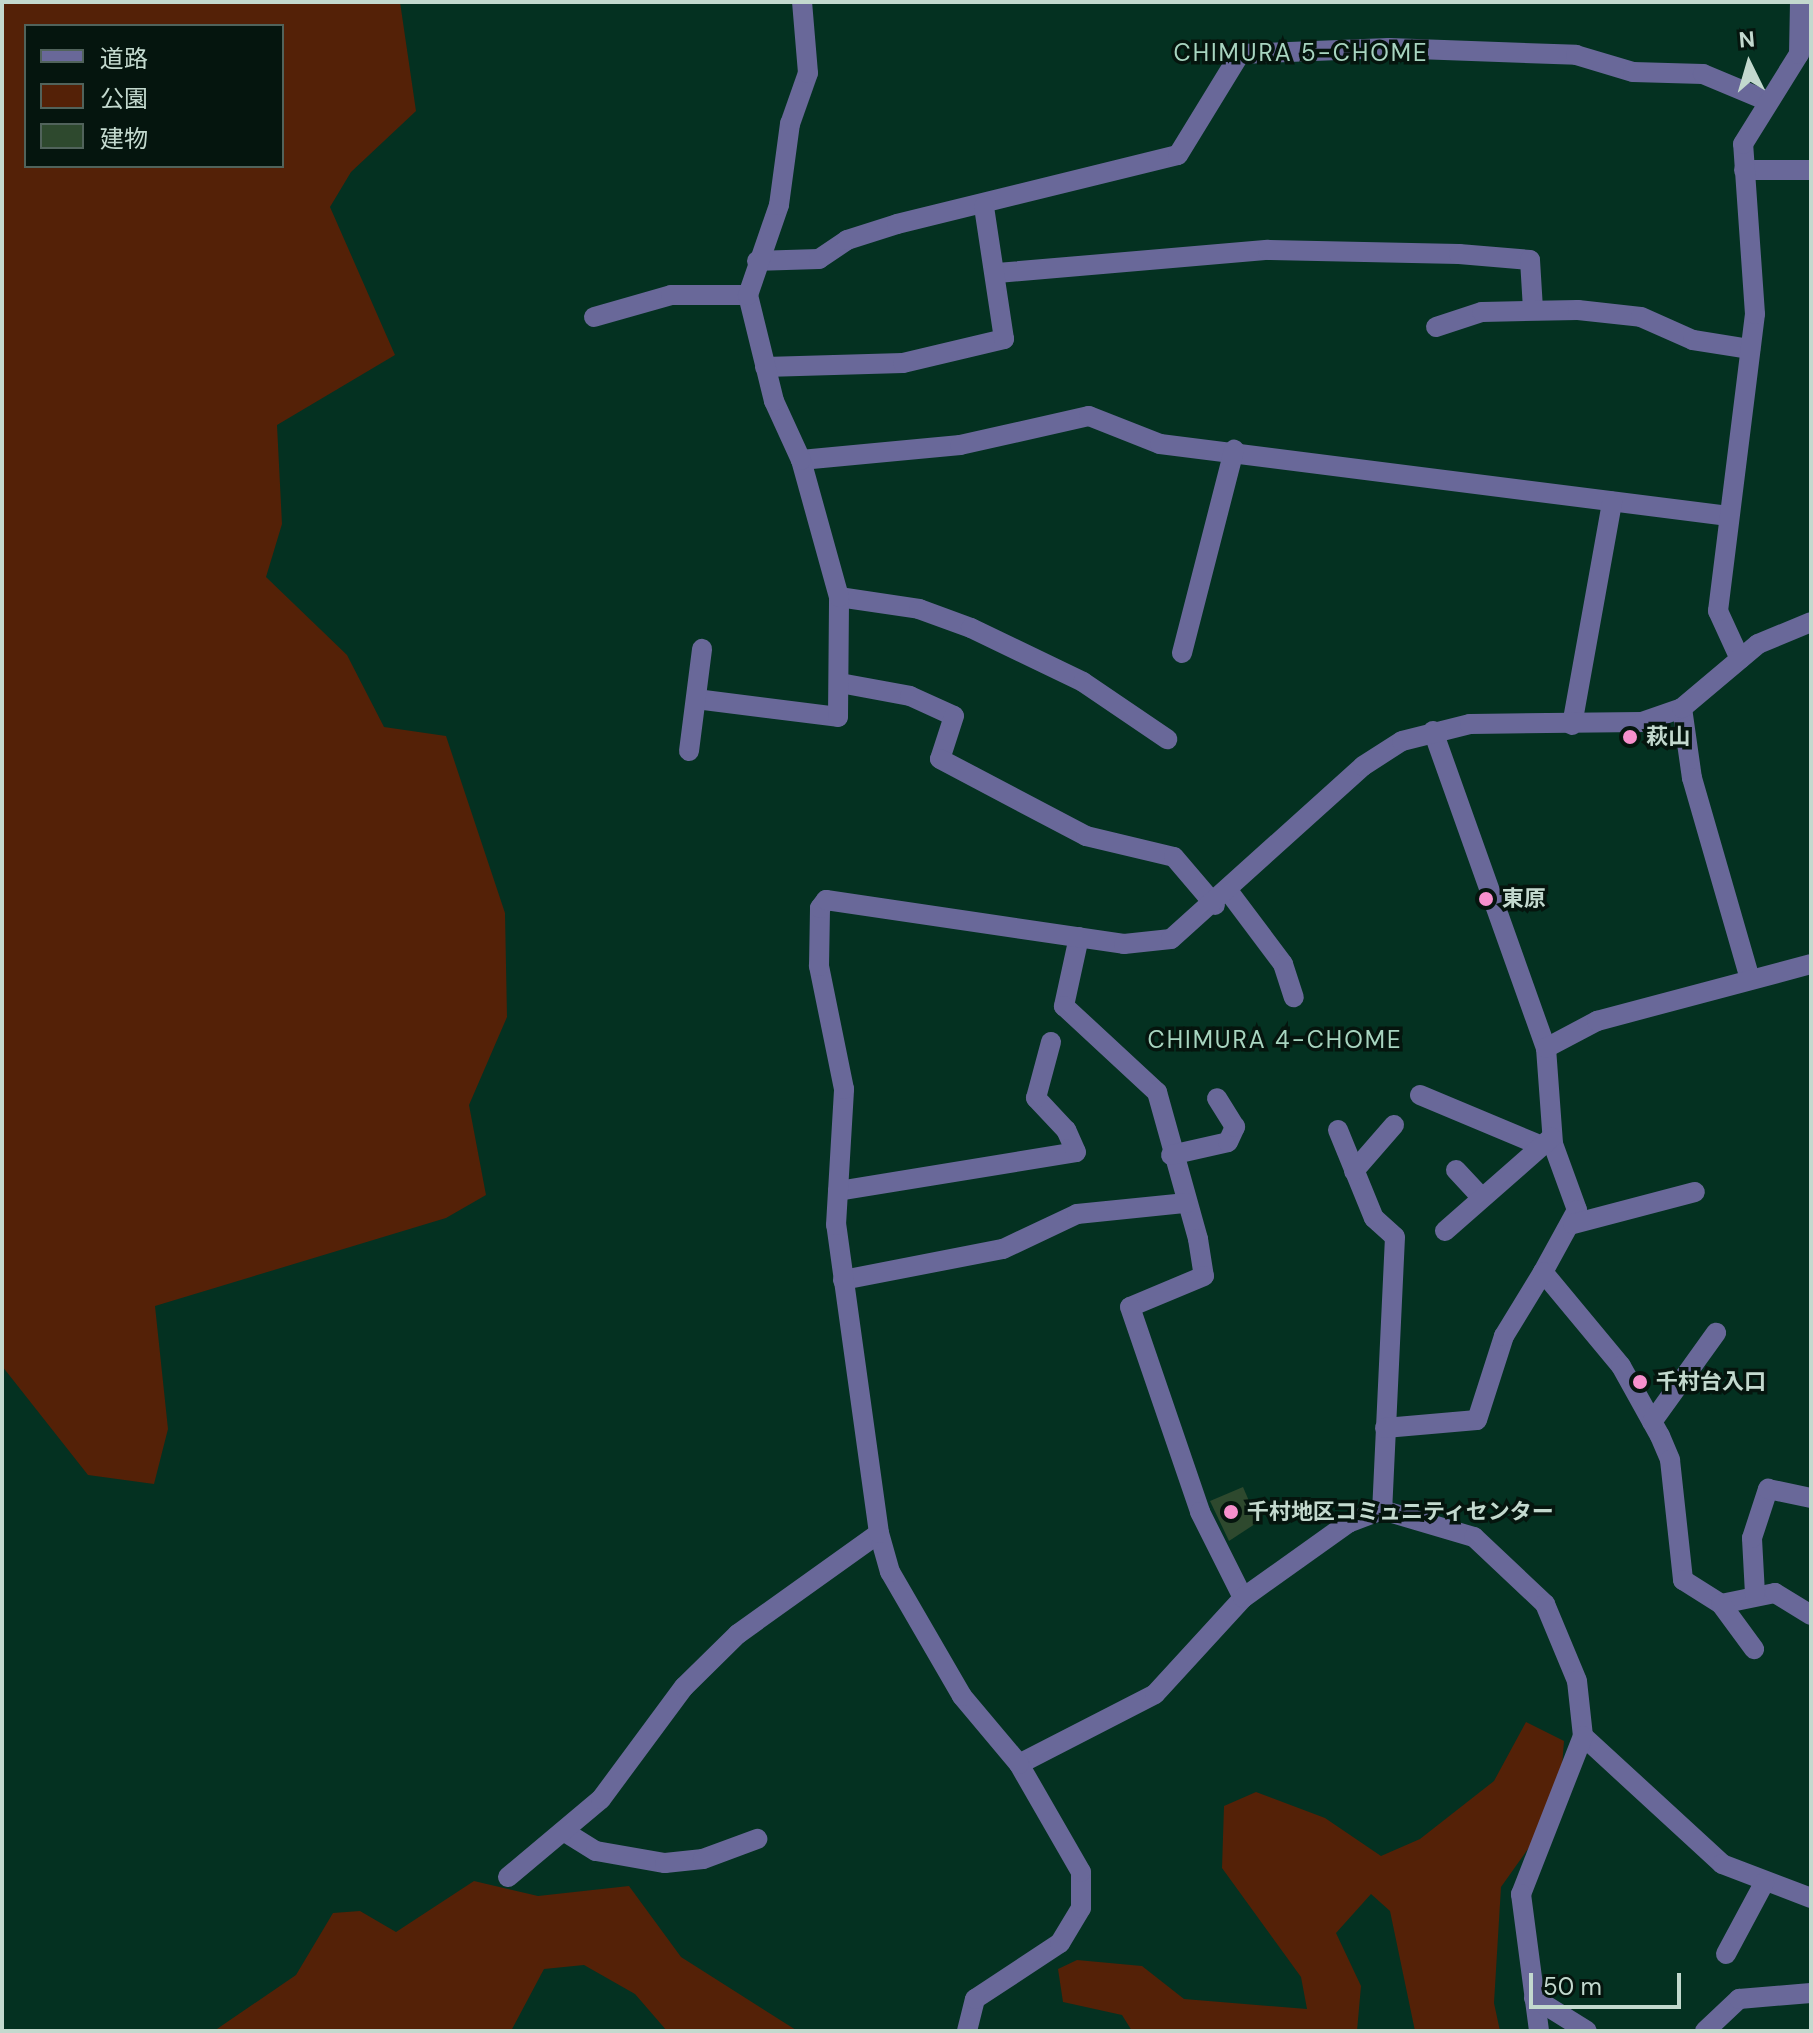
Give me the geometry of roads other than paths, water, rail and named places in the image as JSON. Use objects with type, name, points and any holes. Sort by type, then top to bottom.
[{"type":"street","points":[[696,699],[838,717],[839,597],[801,460],[765,367],[748,295],[757,261],[779,205],[790,124],[808,73],[802,2]]},
{"type":"street","points":[[1740,659],[1718,611],[1750,349],[1755,272],[1744,170],[1747,128],[1799,54],[1800,2]]},
{"type":"street","points":[[757,261],[819,259],[872,232],[1178,155],[1240,54],[1389,48],[1576,55],[1633,72],[1703,74],[1768,101]]},
{"type":"street","points":[[1744,170],[1811,170]]},
{"type":"street","points":[[765,367],[903,363],[1004,339],[997,273],[984,206]]},
{"type":"street","points":[[997,273],[1268,250],[1459,254],[1530,260],[1533,309]]},
{"type":"street","points":[[594,317],[671,295],[748,295]]},
{"type":"street","points":[[1436,327],[1482,312],[1533,309],[1641,317],[1693,340],[1750,349]]},
{"type":"street","points":[[801,460],[960,445],[1089,416],[1151,442],[1234,450],[1728,516]]},
{"type":"street","points":[[1182,653],[1234,450]]},
{"type":"street","points":[[1572,725],[1612,502]]},
{"type":"street","points":[[839,597],[919,609],[971,628],[1083,682],[1167,739]]},
{"type":"street","points":[[967,2031],[975,1999],[1060,1943],[1081,1908],[1074,1852],[1019,1764],[962,1696],[890,1572],[879,1533],[843,1280],[838,1191],[844,1089],[817,945],[826,900],[1079,937],[1153,944],[1189,931],[1363,766],[1433,731],[1642,722],[1682,708],[1740,659],[1777,633],[1811,622]]},
{"type":"street","points":[[689,751],[702,649]]},
{"type":"street","points":[[840,683],[910,696],[954,716],[940,759],[1086,836],[1174,857],[1222,899],[1283,964],[1294,997]]},
{"type":"street","points":[[1682,708],[1692,778],[1749,976]]},
{"type":"street","points":[[1385,1428],[1477,1420],[1504,1336],[1573,1224],[1576,1197],[1545,1140],[1546,1048],[1433,731]]},
{"type":"street","points":[[1079,937],[1064,1006],[1157,1092],[1186,1203],[1204,1276],[1130,1307],[1200,1512],[1243,1598]]},
{"type":"street","points":[[1546,1048],[1597,1021],[1749,976],[1811,964]]},
{"type":"street","points":[[838,1191],[1076,1152],[1036,1098],[1051,1042]]},
{"type":"street","points":[[1420,1095],[1545,1140]]},
{"type":"street","points":[[1171,1155],[1228,1142],[1235,1127],[1228,1105]]},
{"type":"street","points":[[1354,1171],[1394,1125]]},
{"type":"street","points":[[1338,1130],[1374,1218],[1395,1237],[1382,1510]]},
{"type":"street","points":[[1445,1231],[1545,1140]]},
{"type":"street","points":[[1456,1170],[1481,1197]]},
{"type":"street","points":[[1573,1224],[1695,1192]]},
{"type":"street","points":[[843,1280],[1003,1249],[1077,1214],[1186,1203]]},
{"type":"street","points":[[1543,1272],[1621,1366],[1670,1460],[1683,1580],[1721,1604],[1754,1649]]},
{"type":"street","points":[[1652,1422],[1716,1333]]},
{"type":"street","points":[[1755,1594],[1752,1538],[1768,1489],[1811,1498]]},
{"type":"street","points":[[1019,1764],[1155,1694],[1243,1598],[1348,1523],[1382,1510],[1474,1537],[1545,1604],[1577,1681],[1583,1736],[1521,1894],[1539,2031]]},
{"type":"street","points":[[508,1877],[565,1832],[630,1768],[684,1687],[738,1634],[879,1533]]},
{"type":"street","points":[[1721,1604],[1755,1594],[1782,1595],[1811,1615]]},
{"type":"street","points":[[1583,1736],[1722,1864],[1764,1883],[1811,1898]]},
{"type":"street","points":[[565,1832],[596,1851],[665,1863],[703,1859],[757,1839]]},
{"type":"street","points":[[1726,1954],[1764,1883]]},
{"type":"street","points":[[1705,2031],[1739,1999],[1811,1993]]},
{"type":"street","points":[[1534,1998],[1587,2031]]},
{"type":"place","name":"萩山","points":[[1630,737]]},
{"type":"place","name":"東原","points":[[1486,899]]},
{"type":"place","name":"千村台入口","points":[[1640,1382]]},
{"type":"place","name":"千村地区コミュニティセンター","points":[[1231,1512]]},
{"type":"district","name":"CHIMURA 5-CHOME","points":[[1301,53]]},
{"type":"district","name":"CHIMURA 4-CHOME","points":[[1275,1040]]}]
